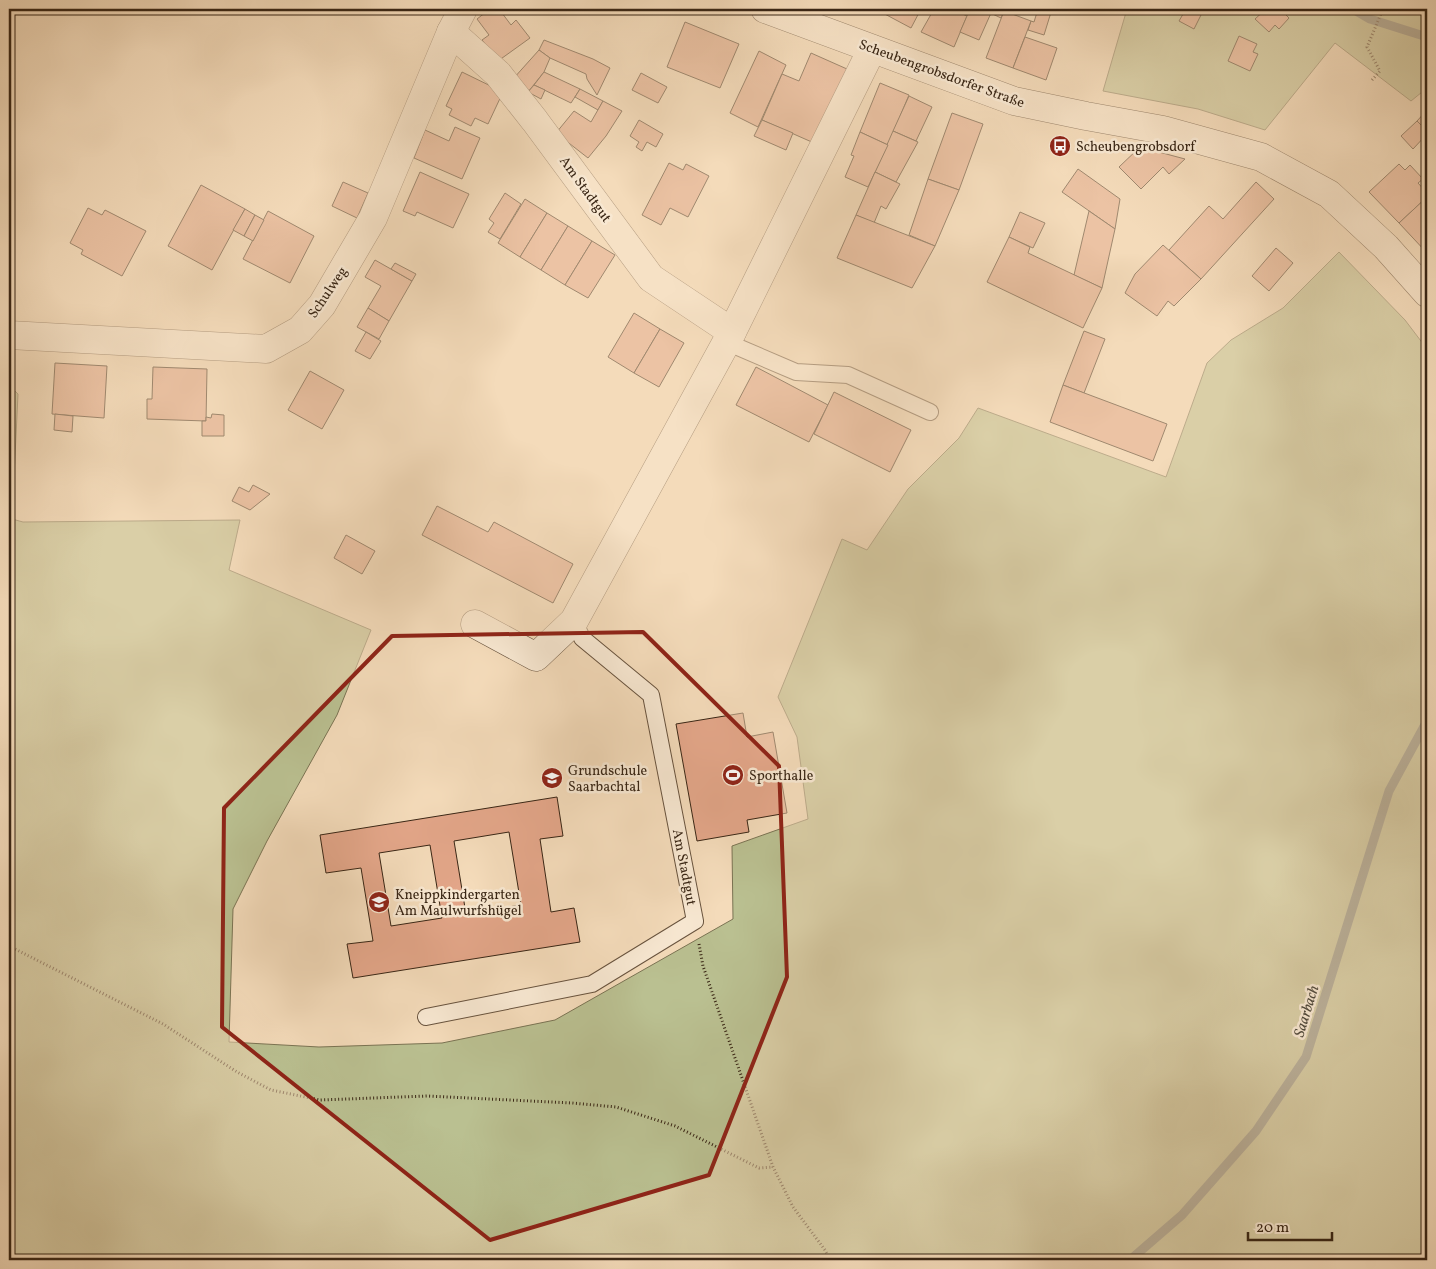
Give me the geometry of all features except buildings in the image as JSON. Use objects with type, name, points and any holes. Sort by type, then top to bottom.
[{"type":"street","name":"Scheubengrobsdorfer Straße","points":[[765,9],[1014,101],[1163,130],[1261,157],[1328,194],[1386,247],[1427,294]]},
{"type":"street","name":"Schulweg","points":[[9,335],[266,350],[300,330],[322,304],[373,218],[457,20]]},
{"type":"street","name":"Am Stadtgut","points":[[457,20],[535,121],[651,278],[729,337]]},
{"type":"street","points":[[474,624],[536,657],[574,621],[729,337],[872,49]]},
{"type":"lane","points":[[729,337],[796,372],[848,375],[930,412]]},
{"type":"lane","name":"Am Stadtgut","points":[[426,1016],[592,984],[695,921],[651,695],[582,638],[574,621]]},
{"type":"path","points":[[1372,80],[1380,71],[1367,47],[1383,9]]},
{"type":"path","points":[[695,921],[703,966],[772,1167],[793,1207],[830,1260]]},
{"type":"path","points":[[9,946],[163,1024],[237,1072],[271,1090],[320,1100],[427,1096],[616,1107],[675,1126],[759,1168],[772,1167]]},
{"type":"highlighted area","points":[[643,632],[779,766],[787,977],[709,1175],[490,1240],[222,1027],[224,808],[392,636]]},
{"type":"green space","points":[[1127,9],[1427,9],[1427,88],[1411,101],[1335,43],[1265,130],[1198,109],[1103,91]]},
{"type":"green space","points":[[1339,252],[1405,320],[1427,349],[1427,1260],[9,1260],[9,385],[18,394],[12,519],[23,522],[240,520],[229,570],[371,630],[337,715],[267,841],[233,909],[229,1042],[319,1047],[442,1043],[555,1020],[733,919],[732,846],[808,819],[797,737],[778,697],[842,539],[867,550],[908,489],[959,438],[978,408],[1166,477],[1207,363],[1231,340],[1283,308]]},
{"type":"waterway","name":"Saarbach","points":[[1353,9],[1370,19],[1427,37]]},
{"type":"waterway","name":"Saarbach","points":[[1130,1260],[1182,1215],[1256,1131],[1306,1057],[1389,791],[1427,721]]},
{"type":"place","name":"Scheubengrobsdorf","points":[[1060,146]]},
{"type":"place","name":"Sporthalle","points":[[733,775]]},
{"type":"place","name":"Grundschule Saarbachtal","points":[[552,778]]},
{"type":"place","name":"Kneippkindergarten Am Maulwurfshügel","points":[[379,902]]}]
